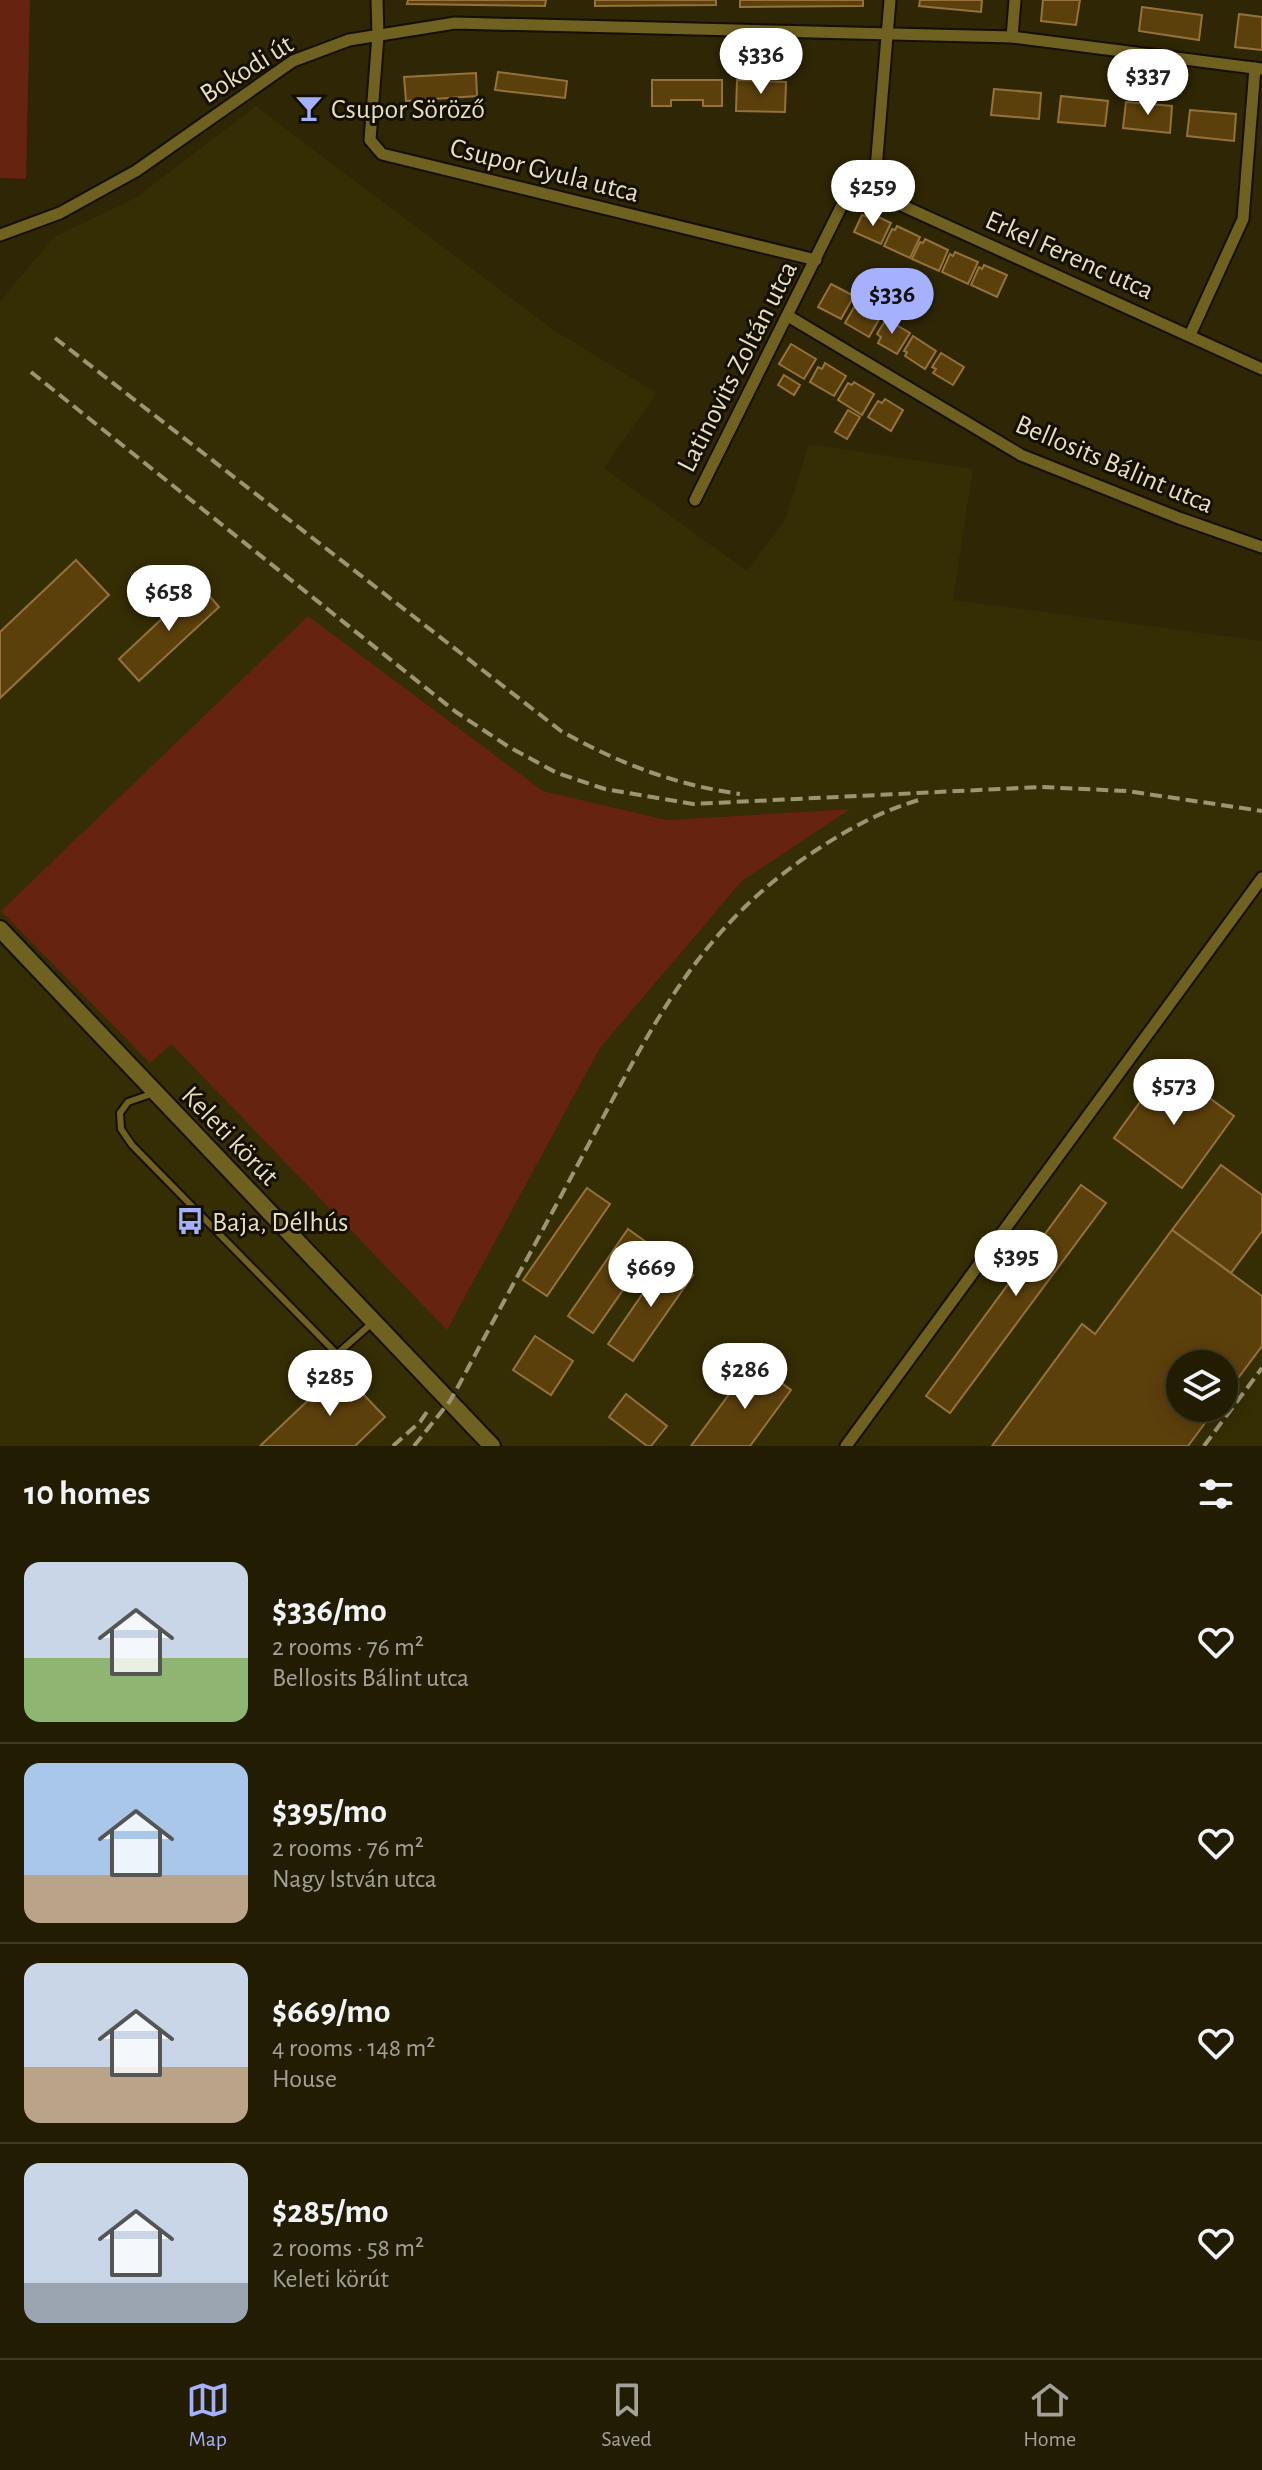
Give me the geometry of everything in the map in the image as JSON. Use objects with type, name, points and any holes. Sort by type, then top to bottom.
[{"type":"main road","name":"Keleti körút","points":[[0,929],[492,1446]]},
{"type":"street","name":"Csupor Gyula utca","points":[[377,0],[378,35],[370,140],[382,154],[816,260]]},
{"type":"street","points":[[876,169],[890,0]]},
{"type":"street","points":[[1012,37],[1015,0]]},
{"type":"street","name":"Bokodi út","points":[[0,235],[60,213],[136,171],[293,61],[349,40],[455,23],[1012,37],[1258,69]]},
{"type":"street","points":[[1190,335],[1243,219],[1258,69]]},
{"type":"street","name":"Latinovits Zoltán utca","points":[[695,500],[850,189],[876,169]]},
{"type":"street","name":"Erkel Ferenc utca","points":[[876,169],[879,189],[901,205],[1262,369]]},
{"type":"street","name":"Bellosits Bálint utca","points":[[788,316],[1021,455],[1179,518],[1262,547]]},
{"type":"street","points":[[846,1446],[1262,878]]},
{"type":"lane","points":[[155,1092],[128,1102],[120,1113],[121,1129],[132,1145],[337,1354],[374,1321]]},
{"type":"shaded area","points":[[0,0],[30,0],[26,179],[0,178]]},
{"type":"shaded area","points":[[256,106],[552,329],[657,393],[604,468],[747,571],[785,520],[809,444],[973,469],[953,600],[1262,641],[1262,1446],[0,1446],[0,301],[54,237],[137,197]],"holes":[[[307,617],[543,791],[667,820],[848,809],[742,881],[600,1048],[447,1329],[170,1043]]]},
{"type":"shaded area","points":[[308,616],[543,791],[667,820],[850,809],[742,881],[600,1048],[447,1330],[171,1044],[150,1063],[1,911]]},
{"type":"building","points":[[408,0],[546,0],[545,6],[407,4]]},
{"type":"building","points":[[595,0],[716,0],[716,5],[595,6]]},
{"type":"building","points":[[740,0],[863,0],[863,6],[740,7]]},
{"type":"building","points":[[920,0],[982,0],[981,12],[919,6]]},
{"type":"building","points":[[1043,0],[1080,0],[1076,25],[1041,21]]},
{"type":"building","points":[[1142,7],[1202,15],[1199,40],[1139,31]]},
{"type":"building","points":[[1239,14],[1262,17],[1262,50],[1235,47]]},
{"type":"building","points":[[498,72],[567,81],[565,98],[495,90]]},
{"type":"building","points":[[476,73],[477,96],[406,101],[404,77]]},
{"type":"building","points":[[652,80],[722,80],[722,106],[703,106],[703,100],[671,100],[671,106],[652,106]]},
{"type":"building","points":[[737,80],[786,82],[785,112],[736,111]]},
{"type":"building","points":[[994,89],[1041,93],[1039,119],[991,115]]},
{"type":"building","points":[[1061,96],[1108,101],[1105,126],[1058,122]]},
{"type":"building","points":[[1126,102],[1172,106],[1170,133],[1123,128]]},
{"type":"building","points":[[1190,110],[1236,114],[1234,141],[1187,136]]},
{"type":"building","points":[[868,212],[891,223],[881,244],[854,232],[862,215],[866,216]]},
{"type":"building","points":[[897,226],[920,237],[910,258],[884,246],[892,229],[895,230]]},
{"type":"building","points":[[925,239],[948,250],[939,271],[912,259],[920,242],[923,243]]},
{"type":"building","points":[[955,252],[978,262],[968,284],[942,272],[950,254],[953,256]]},
{"type":"building","points":[[984,265],[1007,275],[997,297],[971,285],[979,267],[982,269]]},
{"type":"building","points":[[831,284],[854,296],[841,319],[818,307]]},
{"type":"building","points":[[857,302],[881,316],[869,337],[845,323]]},
{"type":"building","points":[[886,319],[910,333],[897,354],[878,343],[881,337],[877,334]]},
{"type":"building","points":[[913,336],[936,351],[925,369],[905,356],[907,352],[904,351]]},
{"type":"building","points":[[791,344],[816,359],[804,379],[779,364]]},
{"type":"building","points":[[941,353],[964,367],[953,385],[933,373],[936,369],[932,367]]},
{"type":"building","points":[[825,363],[846,376],[834,396],[810,382],[818,367],[822,369]]},
{"type":"building","points":[[784,375],[800,385],[794,395],[778,385]]},
{"type":"building","points":[[854,382],[874,394],[862,415],[838,400],[848,383],[852,385]]},
{"type":"building","points":[[885,399],[903,410],[891,431],[868,417],[878,401],[882,403]]},
{"type":"building","points":[[848,410],[860,417],[847,439],[835,432]]},
{"type":"building","points":[[76,560],[109,595],[0,698],[0,632]]},
{"type":"building","points":[[199,584],[219,607],[139,681],[119,659]]},
{"type":"building","points":[[1166,1066],[1234,1116],[1182,1188],[1114,1138]]},
{"type":"building","points":[[1221,1165],[1262,1195],[1262,1231],[1231,1273],[1172,1230]]},
{"type":"building","points":[[1081,1185],[1106,1203],[950,1413],[926,1396]]},
{"type":"building","points":[[587,1188],[610,1204],[547,1296],[523,1280]]},
{"type":"building","points":[[628,1229],[653,1247],[593,1333],[568,1316]]},
{"type":"building","points":[[1172,1230],[1262,1296],[1262,1346],[1238,1378],[1238,1350],[1166,1350],[1166,1422],[1206,1422],[1188,1446],[992,1446],[1082,1324],[1095,1334]]},
{"type":"building","points":[[668,1257],[693,1275],[633,1361],[608,1344]]},
{"type":"building","points":[[535,1336],[573,1361],[551,1395],[513,1370]]},
{"type":"building","points":[[753,1362],[791,1390],[750,1446],[691,1446]]},
{"type":"building","points":[[340,1370],[385,1417],[355,1446],[260,1446]]},
{"type":"building","points":[[626,1394],[667,1426],[651,1446],[609,1417]]},
{"type":"railway","points":[[55,338],[561,731],[604,753],[670,779],[740,794]]},
{"type":"railway","points":[[31,372],[456,712],[509,747],[557,773],[605,789],[693,804],[1041,787],[1127,791],[1262,811]]},
{"type":"railway","points":[[414,1446],[450,1401],[632,1064],[681,983],[709,946],[741,911],[778,878],[821,847],[868,820],[919,800]]},
{"type":"railway","points":[[1204,1446],[1262,1368]]},
{"type":"railway","points":[[393,1446],[420,1422],[429,1409]]},
{"type":"place","name":"Csupor Söröző","points":[[309,108]]},
{"type":"place","name":"Baja, Délhús","points":[[190,1221]]}]
